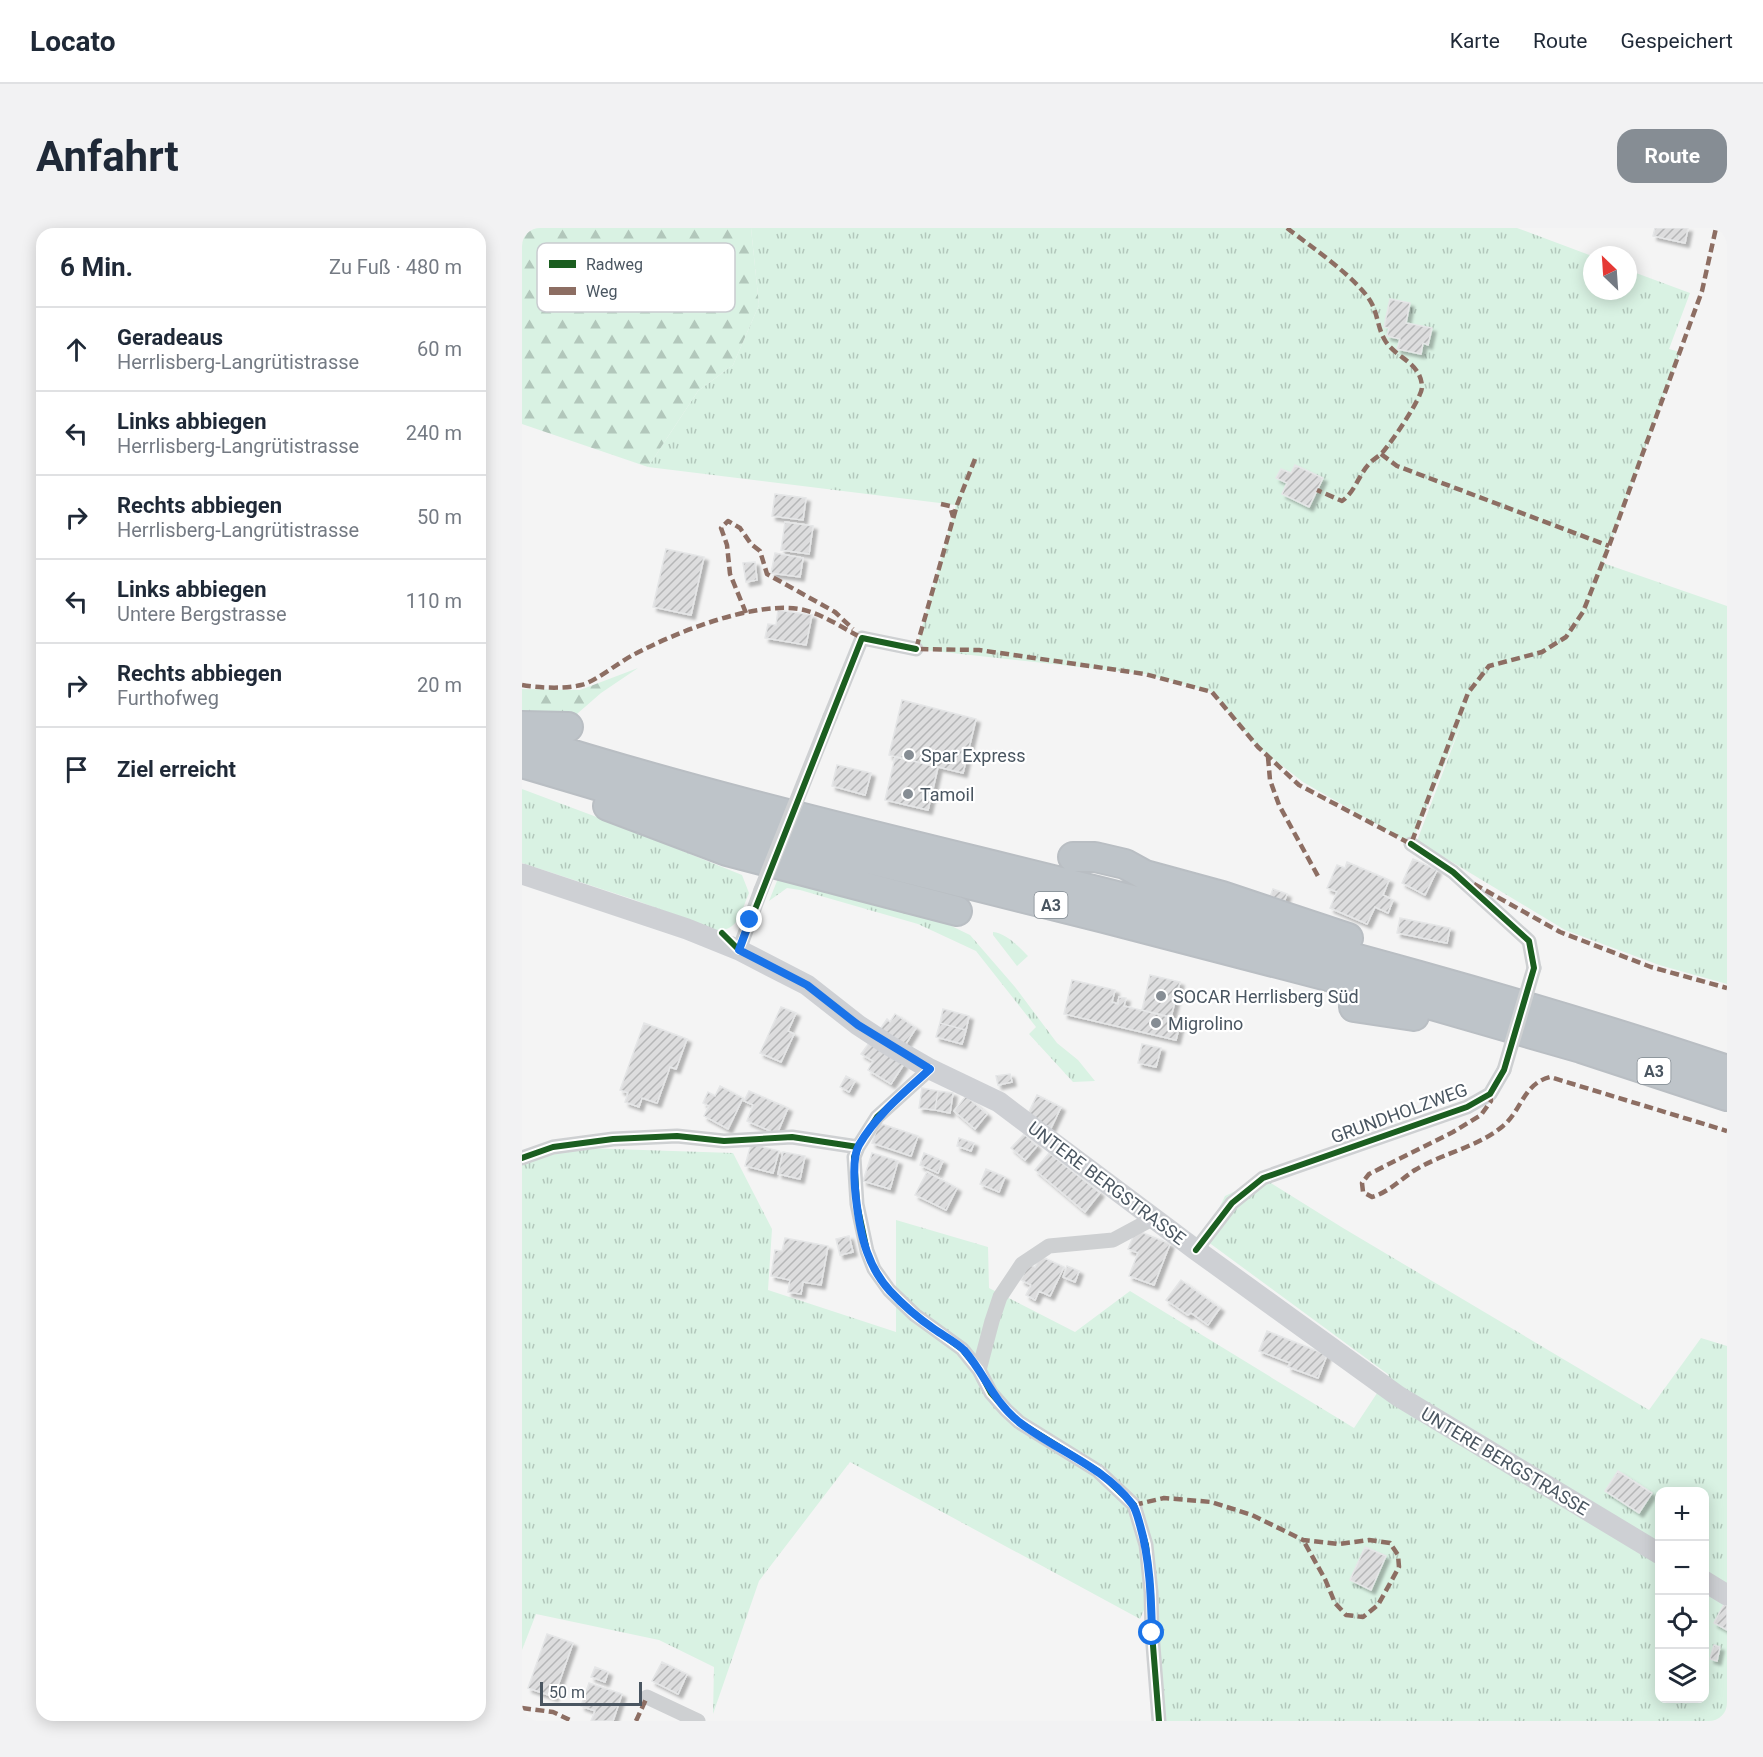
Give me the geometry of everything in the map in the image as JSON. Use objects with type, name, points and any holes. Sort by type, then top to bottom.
[{"type":"highway","points":[[522,726],[568,727]]},
{"type":"highway","name":"A3","points":[[522,739],[716,796],[1268,935],[1501,999],[1727,1070]]},
{"type":"highway","name":"A3","points":[[522,763],[717,821],[1270,960],[1478,1017],[1727,1095]]},
{"type":"highway","points":[[522,772],[727,851],[957,911]]},
{"type":"highway","points":[[1073,857],[1095,857],[1125,864],[1145,874],[1283,916],[1351,939],[1501,999]]},
{"type":"highway","points":[[1354,1006],[1581,1048]]},
{"type":"main road","name":"UNTERE BERGSTRASSE","points":[[522,874],[642,913],[739,950],[807,985],[858,1025],[930,1069],[999,1102],[1196,1250],[1398,1396],[1655,1552]]},
{"type":"main road","points":[[1709,1584],[1727,1595]]},
{"type":"street","points":[[739,950],[862,638],[916,649]]},
{"type":"street","name":"GRUNDHOLZWEG","points":[[1196,1250],[1232,1203],[1263,1178],[1467,1107],[1490,1094],[1504,1070],[1534,968],[1529,941],[1453,872],[1411,844]]},
{"type":"street","points":[[930,1069],[877,1117],[854,1157],[857,1204],[867,1251],[874,1269],[889,1290],[915,1315],[962,1349],[979,1370],[991,1393],[1019,1422],[1098,1471],[1134,1505],[1146,1545],[1159,1721]]},
{"type":"street","points":[[522,1158],[553,1147],[613,1139],[677,1136],[724,1141],[792,1137],[858,1147]]},
{"type":"street","points":[[979,1370],[1000,1297],[1022,1264],[1049,1246],[1113,1240],[1154,1218]]},
{"type":"street","points":[[647,1697],[698,1721]]},
{"type":"green space","points":[[522,228],[751,228],[759,305],[733,365],[698,391],[648,467],[522,424]]},
{"type":"green space","points":[[751,228],[1517,228],[1583,253],[1583,300],[1637,300],[1637,273],[1690,293],[1669,349],[1680,352],[1603,563],[1727,606],[1727,984],[1659,965],[1565,930],[1417,841],[1462,722],[1411,844],[1303,782],[1258,747],[1212,692],[1145,674],[916,649],[956,505],[648,467],[698,391],[733,365],[759,305]]},
{"type":"green space","points":[[638,668],[601,693],[570,720],[522,717],[522,689],[580,690]]},
{"type":"green space","points":[[522,789],[742,875],[749,893],[738,919],[730,928],[716,930],[632,899],[522,863]]},
{"type":"green space","points":[[781,871],[941,921],[970,935],[1015,987],[1057,1043],[1078,1060],[1095,1081],[1073,1082],[1029,1034],[1036,1027],[976,951],[918,924],[800,890],[787,888],[769,901]]},
{"type":"green space","points":[[993,932],[1007,938],[1028,956],[1017,966]]},
{"type":"green space","points":[[553,1147],[733,1153],[772,1229],[768,1290],[896,1332],[896,1220],[988,1247],[989,1288],[1075,1332],[1130,1291],[1354,1428],[1389,1375],[1204,1239],[1225,1196],[1263,1178],[1649,1410],[1701,1338],[1727,1346],[1727,1721],[1160,1721],[1151,1594],[1140,1619],[850,1462],[759,1581],[713,1714],[714,1667],[659,1640],[536,1614],[522,1650],[522,1158]]},
{"type":"building","points":[[1655,228],[1688,228],[1685,243],[1653,236]]},
{"type":"building","points":[[1390,299],[1410,303],[1406,323],[1432,328],[1428,345],[1423,343],[1421,354],[1397,349],[1400,339],[1387,336],[1389,328],[1384,327]]},
{"type":"building","points":[[1295,465],[1323,478],[1309,507],[1282,494],[1287,483],[1276,478],[1281,469],[1291,473]]},
{"type":"building","points":[[775,494],[806,498],[803,520],[772,516]]},
{"type":"building","points":[[785,522],[813,526],[809,554],[781,550]]},
{"type":"building","points":[[666,549],[704,557],[691,615],[653,607]]},
{"type":"building","points":[[775,553],[803,558],[800,577],[771,573]]},
{"type":"building","points":[[755,562],[757,580],[746,582],[743,563]]},
{"type":"building","points":[[778,610],[812,615],[806,645],[765,638],[768,624],[776,625]]},
{"type":"building","points":[[902,700],[976,719],[963,773],[889,755]]},
{"type":"building","points":[[895,757],[938,767],[928,810],[885,800]]},
{"type":"building","points":[[837,765],[871,773],[865,795],[832,786]]},
{"type":"building","points":[[1413,859],[1437,870],[1425,895],[1402,883]]},
{"type":"building","points":[[1347,862],[1389,880],[1383,895],[1393,900],[1388,913],[1375,907],[1367,924],[1330,908],[1337,892],[1327,888],[1337,865],[1345,868]]},
{"type":"building","points":[[1273,889],[1287,894],[1284,902],[1270,897]]},
{"type":"building","points":[[1400,918],[1450,928],[1447,943],[1397,933]]},
{"type":"building","name":"SOCAR Herrlisberg Süd","points":[[1150,975],[1180,982],[1171,1017],[1142,1010]]},
{"type":"building","points":[[1072,980],[1115,990],[1112,1002],[1118,1004],[1119,997],[1126,998],[1124,1006],[1181,1020],[1176,1040],[1064,1014]]},
{"type":"building","points":[[781,1007],[796,1013],[788,1031],[794,1034],[781,1062],[760,1053]]},
{"type":"building","points":[[943,1009],[969,1016],[966,1030],[940,1023]]},
{"type":"building","points":[[895,1014],[916,1028],[904,1047],[879,1031],[887,1019],[890,1022]]},
{"type":"building","points":[[644,1023],[687,1039],[676,1069],[670,1067],[657,1103],[642,1098],[639,1107],[625,1102],[628,1093],[620,1090]]},
{"type":"building","points":[[940,1023],[966,1030],[962,1044],[936,1037]]},
{"type":"building","points":[[869,1043],[904,1064],[891,1084],[868,1070],[873,1061],[861,1054]]},
{"type":"building","points":[[1142,1044],[1161,1048],[1156,1067],[1138,1063]]},
{"type":"building","points":[[1010,1074],[1012,1082],[998,1085],[996,1076]]},
{"type":"building","points":[[846,1076],[855,1081],[849,1092],[840,1087]]},
{"type":"building","points":[[720,1086],[743,1098],[728,1129],[704,1116],[709,1106],[703,1103],[708,1092],[715,1096]]},
{"type":"building","points":[[922,1088],[938,1091],[935,1110],[919,1108]]},
{"type":"building","points":[[749,1091],[788,1108],[777,1134],[747,1121],[753,1105],[744,1101]]},
{"type":"building","points":[[938,1091],[953,1093],[950,1113],[935,1110]]},
{"type":"building","points":[[1037,1095],[1061,1107],[1051,1128],[1027,1116]]},
{"type":"building","points":[[966,1096],[987,1114],[975,1129],[954,1111]]},
{"type":"building","points":[[879,1123],[918,1136],[911,1156],[872,1143]]},
{"type":"building","points":[[1024,1134],[1037,1146],[1025,1160],[1011,1148]]},
{"type":"building","points":[[959,1138],[974,1143],[971,1151],[957,1146]]},
{"type":"building","points":[[751,1144],[779,1151],[773,1173],[745,1166]]},
{"type":"building","points":[[783,1152],[805,1156],[800,1179],[778,1174]]},
{"type":"building","points":[[872,1153],[898,1161],[890,1189],[863,1181]]},
{"type":"building","points":[[924,1153],[943,1161],[938,1173],[920,1165]]},
{"type":"building","points":[[1049,1153],[1100,1193],[1085,1212],[1035,1170]]},
{"type":"building","points":[[986,1169],[1005,1177],[999,1192],[980,1184]]},
{"type":"building","points":[[927,1172],[957,1188],[946,1210],[915,1195]]},
{"type":"building","points":[[1136,1230],[1170,1244],[1154,1285],[1129,1276],[1138,1253],[1128,1249]]},
{"type":"building","points":[[849,1236],[853,1252],[840,1255],[836,1239]]},
{"type":"building","points":[[785,1238],[828,1246],[821,1285],[803,1282],[801,1294],[788,1292],[790,1280],[771,1276],[775,1250],[782,1251]]},
{"type":"building","points":[[1040,1256],[1064,1267],[1050,1296],[1039,1291],[1035,1300],[1026,1295],[1031,1285],[1021,1280],[1028,1264],[1035,1267]]},
{"type":"building","points":[[1067,1266],[1079,1271],[1075,1282],[1063,1277]]},
{"type":"building","points":[[1181,1280],[1220,1308],[1208,1325],[1166,1300]]},
{"type":"building","points":[[1267,1331],[1327,1355],[1318,1378],[1288,1367],[1290,1363],[1259,1351]]},
{"type":"building","points":[[1618,1471],[1652,1493],[1639,1513],[1605,1491]]},
{"type":"building","points":[[1365,1547],[1386,1556],[1371,1590],[1350,1580]]},
{"type":"building","points":[[1724,1604],[1727,1606],[1727,1630],[1714,1623]]},
{"type":"building","points":[[547,1634],[573,1643],[554,1697],[528,1688]]},
{"type":"building","points":[[1714,1645],[1720,1647],[1717,1661],[1710,1659]]},
{"type":"building","points":[[662,1662],[687,1674],[678,1694],[652,1681]]},
{"type":"building","points":[[595,1667],[608,1672],[605,1682],[591,1677]]},
{"type":"building","points":[[589,1683],[622,1694],[613,1721],[591,1721],[595,1711],[581,1706]]},
{"type":"marked path","points":[[1287,228],[1333,263],[1366,294],[1386,342],[1418,372],[1422,387],[1417,401],[1399,431],[1382,453],[1367,466],[1347,497],[1342,501],[1317,490]]},
{"type":"marked path","points":[[975,459],[957,505],[916,649],[979,650],[1145,674],[1212,692],[1258,747],[1299,785],[1411,844],[1468,693],[1489,666],[1542,652],[1566,637],[1583,612],[1702,291],[1716,228]]},
{"type":"marked path","points":[[1381,454],[1397,466],[1609,546]]},
{"type":"marked path","points":[[941,504],[950,506],[953,517]]},
{"type":"marked path","points":[[746,613],[730,574],[727,545],[721,528],[728,521],[740,528],[751,544],[760,551],[767,574],[835,612],[853,629]]},
{"type":"marked path","points":[[522,685],[552,688],[581,685],[633,655],[671,637],[717,620],[764,609],[785,608],[811,612],[862,638]]},
{"type":"marked path","points":[[1268,757],[1270,780],[1279,805],[1319,878]]},
{"type":"marked path","points":[[1474,884],[1560,932],[1651,967],[1727,988]]},
{"type":"marked path","points":[[1490,1094],[1491,1101],[1481,1115],[1453,1132],[1369,1174],[1362,1183],[1363,1192],[1372,1197],[1378,1195],[1426,1164],[1472,1145],[1493,1133],[1509,1120],[1534,1085],[1550,1077],[1727,1131]]},
{"type":"marked path","points":[[1134,1505],[1164,1498],[1211,1502],[1252,1515],[1303,1540],[1339,1544],[1369,1540],[1390,1543],[1398,1555],[1399,1567],[1378,1605],[1363,1617],[1346,1615],[1335,1603],[1325,1579],[1303,1540]]},
{"type":"marked path","points":[[636,1721],[647,1697]]},
{"type":"marked path","points":[[522,1708],[553,1712],[572,1721]]},
{"type":"cycle path","points":[[722,933],[739,950],[862,638],[916,649]]},
{"type":"cycle path","points":[[1196,1250],[1232,1203],[1263,1178],[1467,1107],[1490,1094],[1504,1070],[1534,968],[1529,941],[1453,872],[1411,844]]},
{"type":"cycle path","points":[[930,1069],[877,1117],[854,1157],[857,1204],[867,1251],[874,1269],[889,1290],[915,1315],[962,1349],[979,1370],[991,1393],[1006,1410],[1019,1422],[1098,1471],[1134,1505],[1146,1545],[1159,1721]]},
{"type":"cycle path","points":[[522,1158],[553,1147],[613,1139],[677,1136],[724,1141],[792,1137],[858,1147]]},
{"type":"place","name":"Spar Express","points":[[909,755]]},
{"type":"place","name":"Tamoil","points":[[908,794]]},
{"type":"place","name":"SOCAR Herrlisberg Süd","points":[[1161,996]]},
{"type":"place","name":"Migrolino","points":[[1156,1023]]},
{"type":"route","points":[[750,920],[739,950],[807,985],[858,1025],[930,1069],[877,1117],[854,1157],[857,1204],[862,1233],[874,1269],[889,1290],[915,1315],[962,1349],[979,1370],[991,1393],[1019,1422],[1098,1471],[1134,1505],[1146,1545],[1152,1633]]}]
